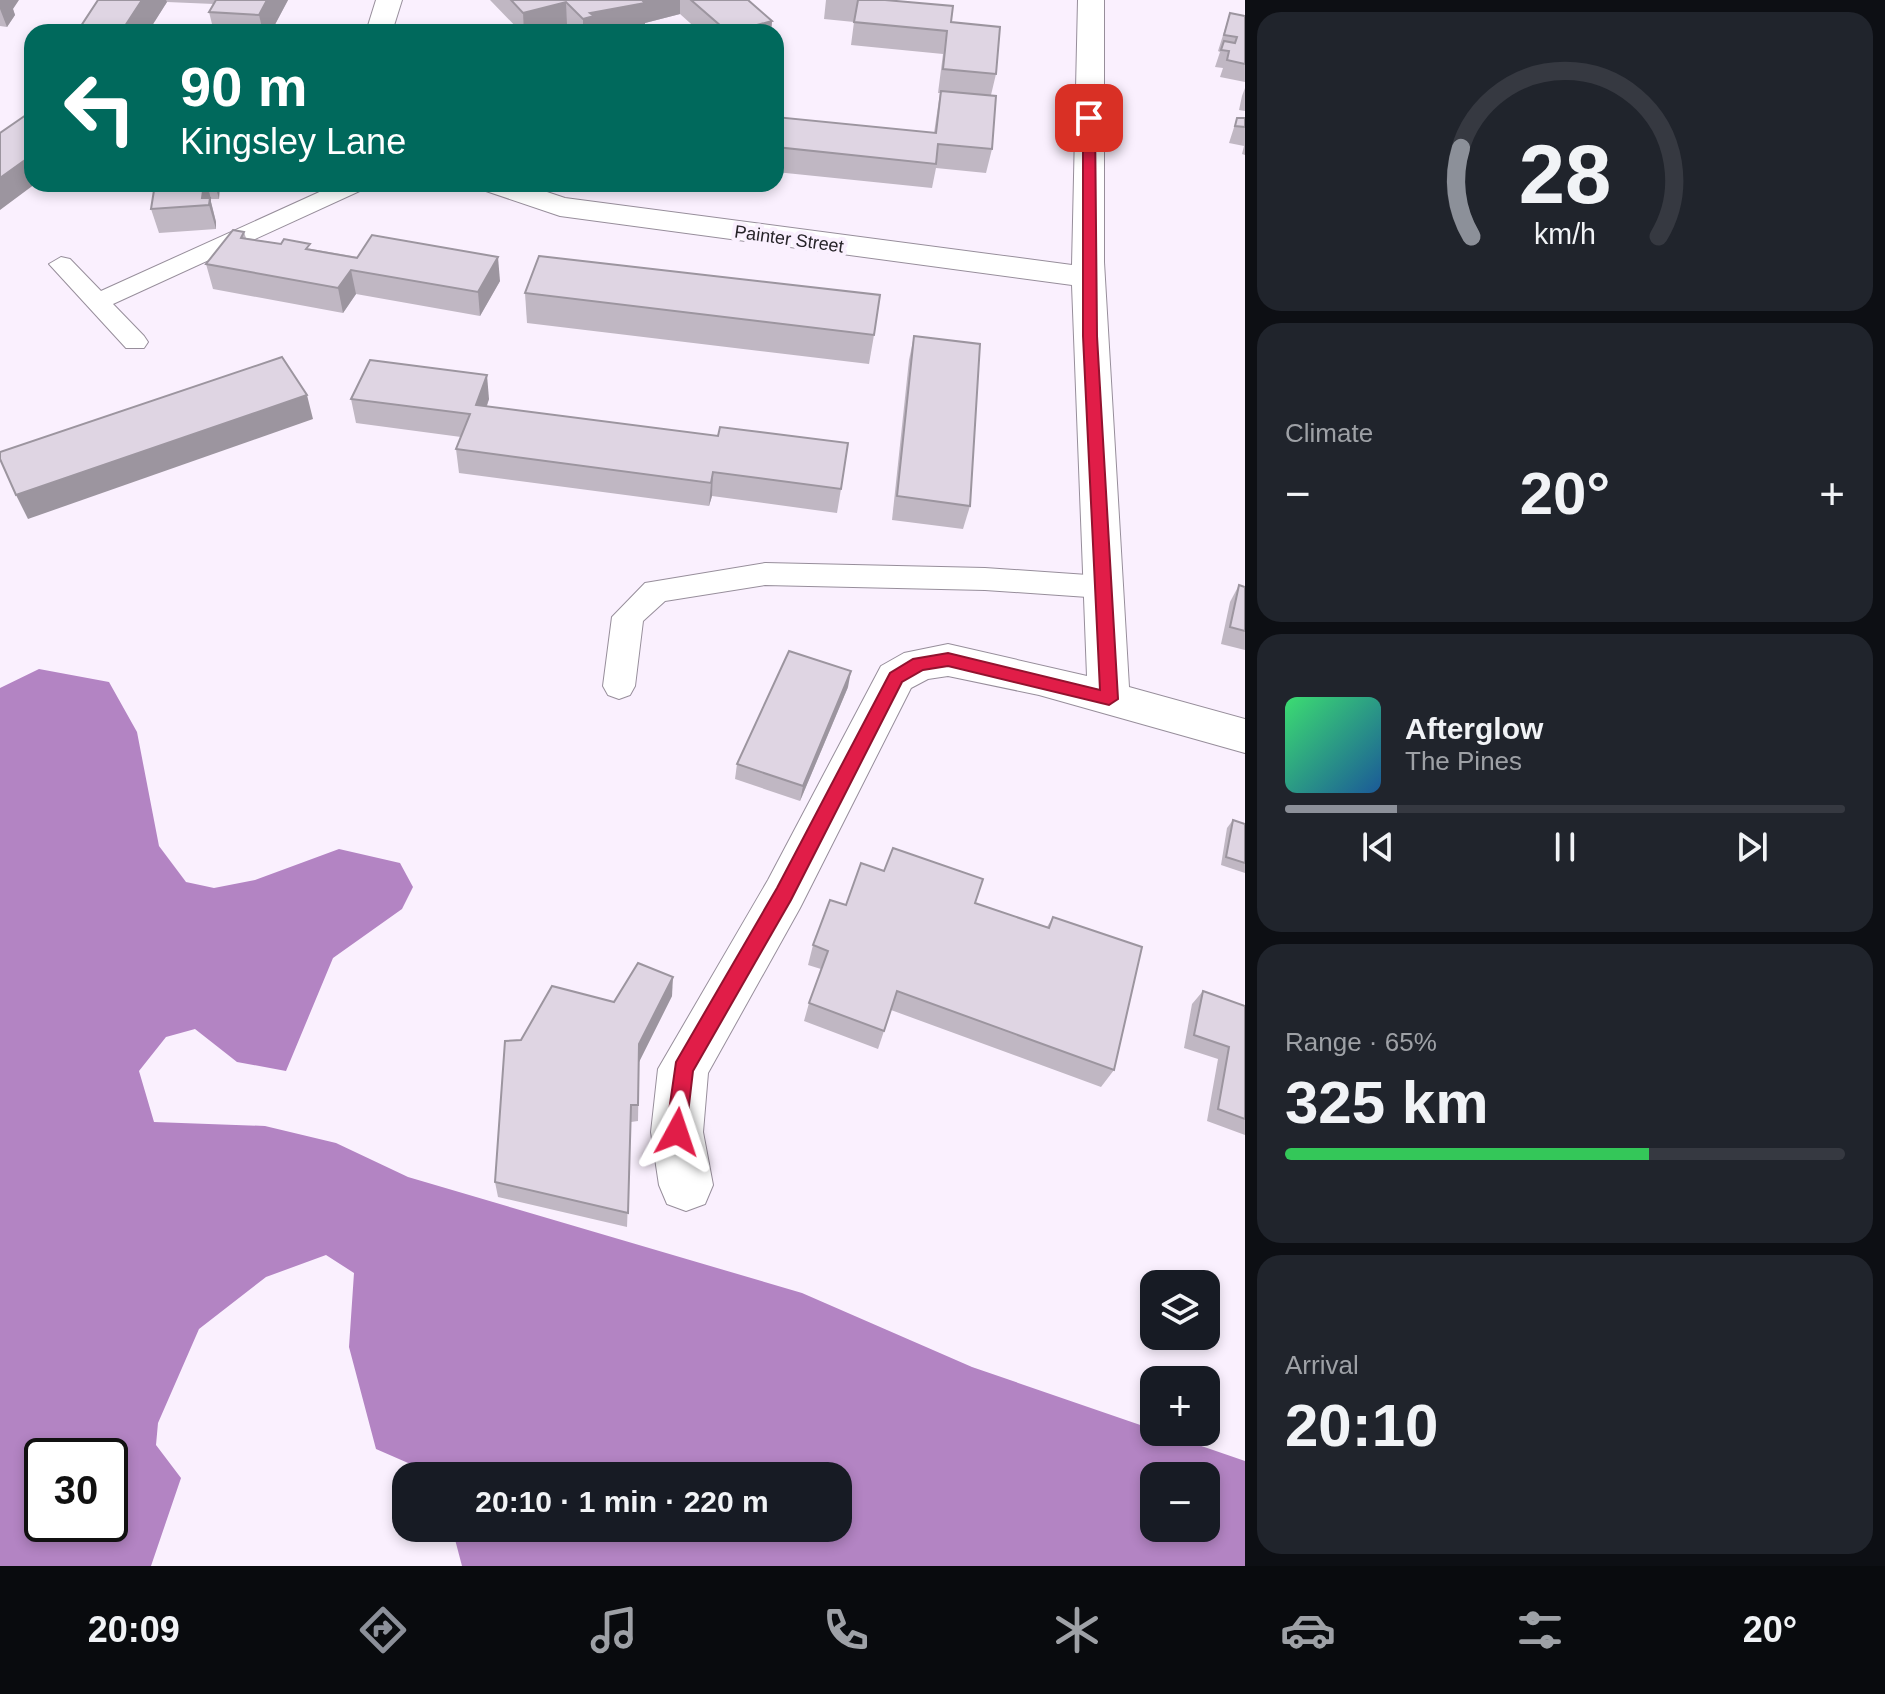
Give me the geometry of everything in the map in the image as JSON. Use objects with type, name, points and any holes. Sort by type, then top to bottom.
[{"type":"street","points":[[382,24],[389,0]]},
{"type":"street","points":[[1091,0],[1088,277],[1109,699]]},
{"type":"street","name":"Painter Street","points":[[517,192],[560,207],[1088,277]]},
{"type":"street","points":[[686,1185],[677,1132],[683,1069],[784,894],[896,677],[919,664],[948,660],[1245,736]]},
{"type":"lane","points":[[97,302],[338,192]]},
{"type":"lane","points":[[61,264],[135,342]]},
{"type":"lane","points":[[619,686],[628,617],[656,591],[765,574],[998,580],[1102,587]]},
{"type":"shaded area","points":[[39,669],[109,682],[137,732],[159,846],[186,882],[214,888],[255,880],[339,849],[400,863],[413,887],[402,909],[333,958],[286,1071],[237,1062],[195,1029],[166,1037],[139,1071],[154,1122],[265,1126],[336,1143],[408,1177],[802,1293],[972,1367],[1140,1425],[1140,1446],[1201,1446],[1245,1461],[1245,1566],[462,1566],[456,1542],[852,1542],[852,1462],[406,1462],[376,1449],[349,1347],[354,1273],[326,1255],[266,1277],[199,1329],[158,1423],[156,1445],[181,1478],[151,1566],[0,1566],[0,688]]},
{"type":"building","points":[[98,0],[142,0],[126,24],[82,24]]},
{"type":"building","points":[[216,0],[267,0],[259,15],[209,12]]},
{"type":"building","points":[[511,0],[642,0],[645,3],[590,13],[594,16],[583,19],[566,2],[523,13]]},
{"type":"building","points":[[691,0],[748,0],[772,21],[761,24],[719,24]]},
{"type":"building","points":[[858,0],[953,6],[951,22],[1000,27],[996,74],[943,69],[947,31],[854,22]]},
{"type":"building","points":[[1230,13],[1245,16],[1245,64],[1227,60],[1229,51],[1221,50],[1224,41],[1235,43],[1237,37],[1224,35]]},
{"type":"building","points":[[941,91],[996,96],[992,149],[938,144],[936,164],[784,148],[784,118],[936,133]]},
{"type":"building","points":[[24,116],[24,161],[0,178],[0,133]]},
{"type":"building","points":[[1237,118],[1245,118],[1245,127],[1235,126]]},
{"type":"building","points":[[154,192],[203,192],[202,198],[210,198],[209,205],[151,209]]},
{"type":"building","points":[[233,230],[244,232],[241,238],[281,244],[284,239],[310,244],[306,249],[357,258],[372,235],[498,257],[478,292],[351,270],[338,288],[206,264]]},
{"type":"building","points":[[539,256],[880,295],[874,335],[525,293]]},
{"type":"building","points":[[914,336],[980,344],[970,506],[897,496]]},
{"type":"building","points":[[282,357],[307,395],[16,495],[0,459],[0,452]]},
{"type":"building","points":[[370,360],[487,375],[476,405],[718,436],[720,427],[848,443],[841,489],[713,472],[711,483],[456,449],[470,414],[351,399]]},
{"type":"building","points":[[1239,585],[1245,587],[1245,631],[1230,627]]},
{"type":"building","points":[[789,651],[851,671],[803,786],[737,764]]},
{"type":"building","points":[[1233,820],[1245,824],[1245,863],[1226,857]]},
{"type":"building","points":[[893,848],[983,879],[975,903],[1049,928],[1053,917],[1142,947],[1114,1070],[897,991],[884,1031],[809,1003],[828,951],[813,945],[830,900],[846,905],[861,863],[884,871]]},
{"type":"building","points":[[638,963],[673,977],[639,1044],[638,1105],[631,1105],[628,1213],[495,1182],[505,1041],[521,1040],[552,986],[614,1002]]},
{"type":"building","points":[[1203,991],[1245,1006],[1245,1119],[1218,1109],[1229,1047],[1194,1035]]},
{"type":"route","points":[[677,1132],[683,1069],[784,894],[896,677],[919,664],[948,660],[1039,679],[1109,699],[1095,485],[1088,277],[1089,118]]}]
